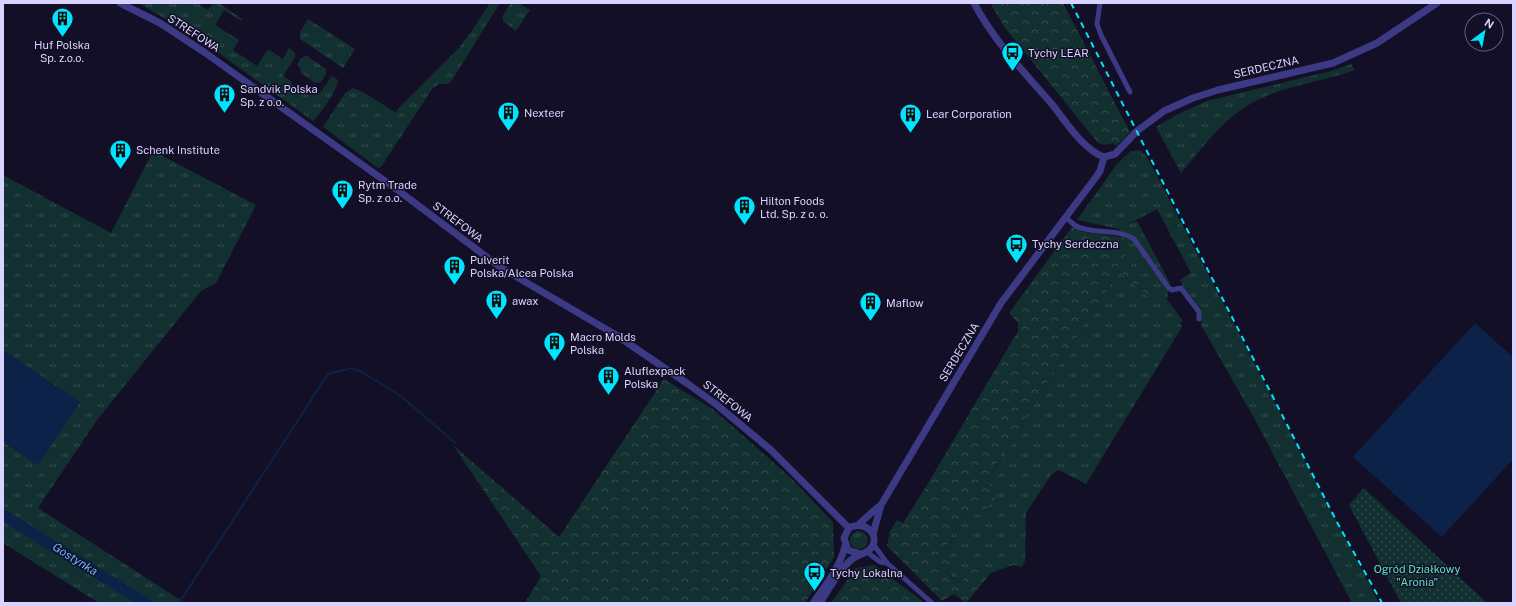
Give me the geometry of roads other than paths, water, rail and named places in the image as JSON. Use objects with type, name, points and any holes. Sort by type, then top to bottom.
[{"type":"street","name":"STREFOWA","points":[[120,3],[160,23],[210,56],[399,192],[500,267],[619,337],[688,384],[771,450],[849,528]]},
{"type":"street","points":[[974,3],[990,30],[1008,54],[1092,150],[1104,156]]},
{"type":"street","points":[[1100,3],[1097,24],[1101,35],[1130,92]]},
{"type":"street","name":"SERDECZNA","points":[[873,534],[881,504],[996,310],[1100,171],[1104,156],[1115,154],[1137,131],[1164,111],[1193,98],[1218,90],[1333,62],[1350,56],[1377,44],[1437,3]]},
{"type":"street","points":[[1066,218],[1076,226],[1126,234],[1134,239],[1168,287],[1172,290],[1181,288],[1199,312],[1199,319]]},
{"type":"street","name":"SERDECZNA","points":[[859,524],[881,504]]},
{"type":"street","points":[[813,603],[836,570],[846,546],[845,534],[849,528],[859,524],[869,528],[873,534],[873,544],[887,564],[932,603]]},
{"type":"street","points":[[820,603],[844,568],[873,544]]},
{"type":"street","points":[[846,546],[851,552],[863,553],[887,564]]},
{"type":"water","points":[[1475,323],[1513,357],[1513,459],[1442,537],[1353,457]]},
{"type":"water","points":[[3,350],[80,402],[38,465],[3,442]]},
{"type":"waterway","points":[[179,603],[328,374],[352,368],[362,372],[401,396],[455,443]]},
{"type":"waterway","name":"Gostynka","points":[[3,515],[146,603]]},
{"type":"railway","points":[[1071,3],[1338,524],[1382,603]]},
{"type":"place","name":"Huf Polska Sp. z.o.o.","points":[[62,38]]},
{"type":"place","name":"Tychy LEAR","points":[[1012,72]]},
{"type":"place","name":"Sandvik Polska Sp. z o.o.","points":[[224,114]]},
{"type":"place","name":"Nexteer","points":[[509,132]]},
{"type":"place","name":"Lear Corporation","points":[[910,134]]},
{"type":"place","name":"Schenk Institute","points":[[121,170]]},
{"type":"place","name":"Rytm Trade Sp. z o.o.","points":[[343,210]]},
{"type":"place","name":"Hilton Foods Ltd. Sp. z o. o.","points":[[745,226]]},
{"type":"place","name":"Tychy Serdeczna","points":[[1017,264]]},
{"type":"place","name":"Pulverit Polska/Alcea Polska","points":[[455,286]]},
{"type":"place","name":"awax","points":[[497,320]]},
{"type":"place","name":"Maflow","points":[[870,322]]},
{"type":"place","name":"Macro Molds Polska","points":[[555,362]]},
{"type":"place","name":"Aluflexpack Polska","points":[[608,396]]},
{"type":"place","name":"Tychy Lokalna","points":[[815,592]]},
{"type":"park label","name":"Ogród Działkowy \"Aronia\"","points":[[1417,575]]}]
